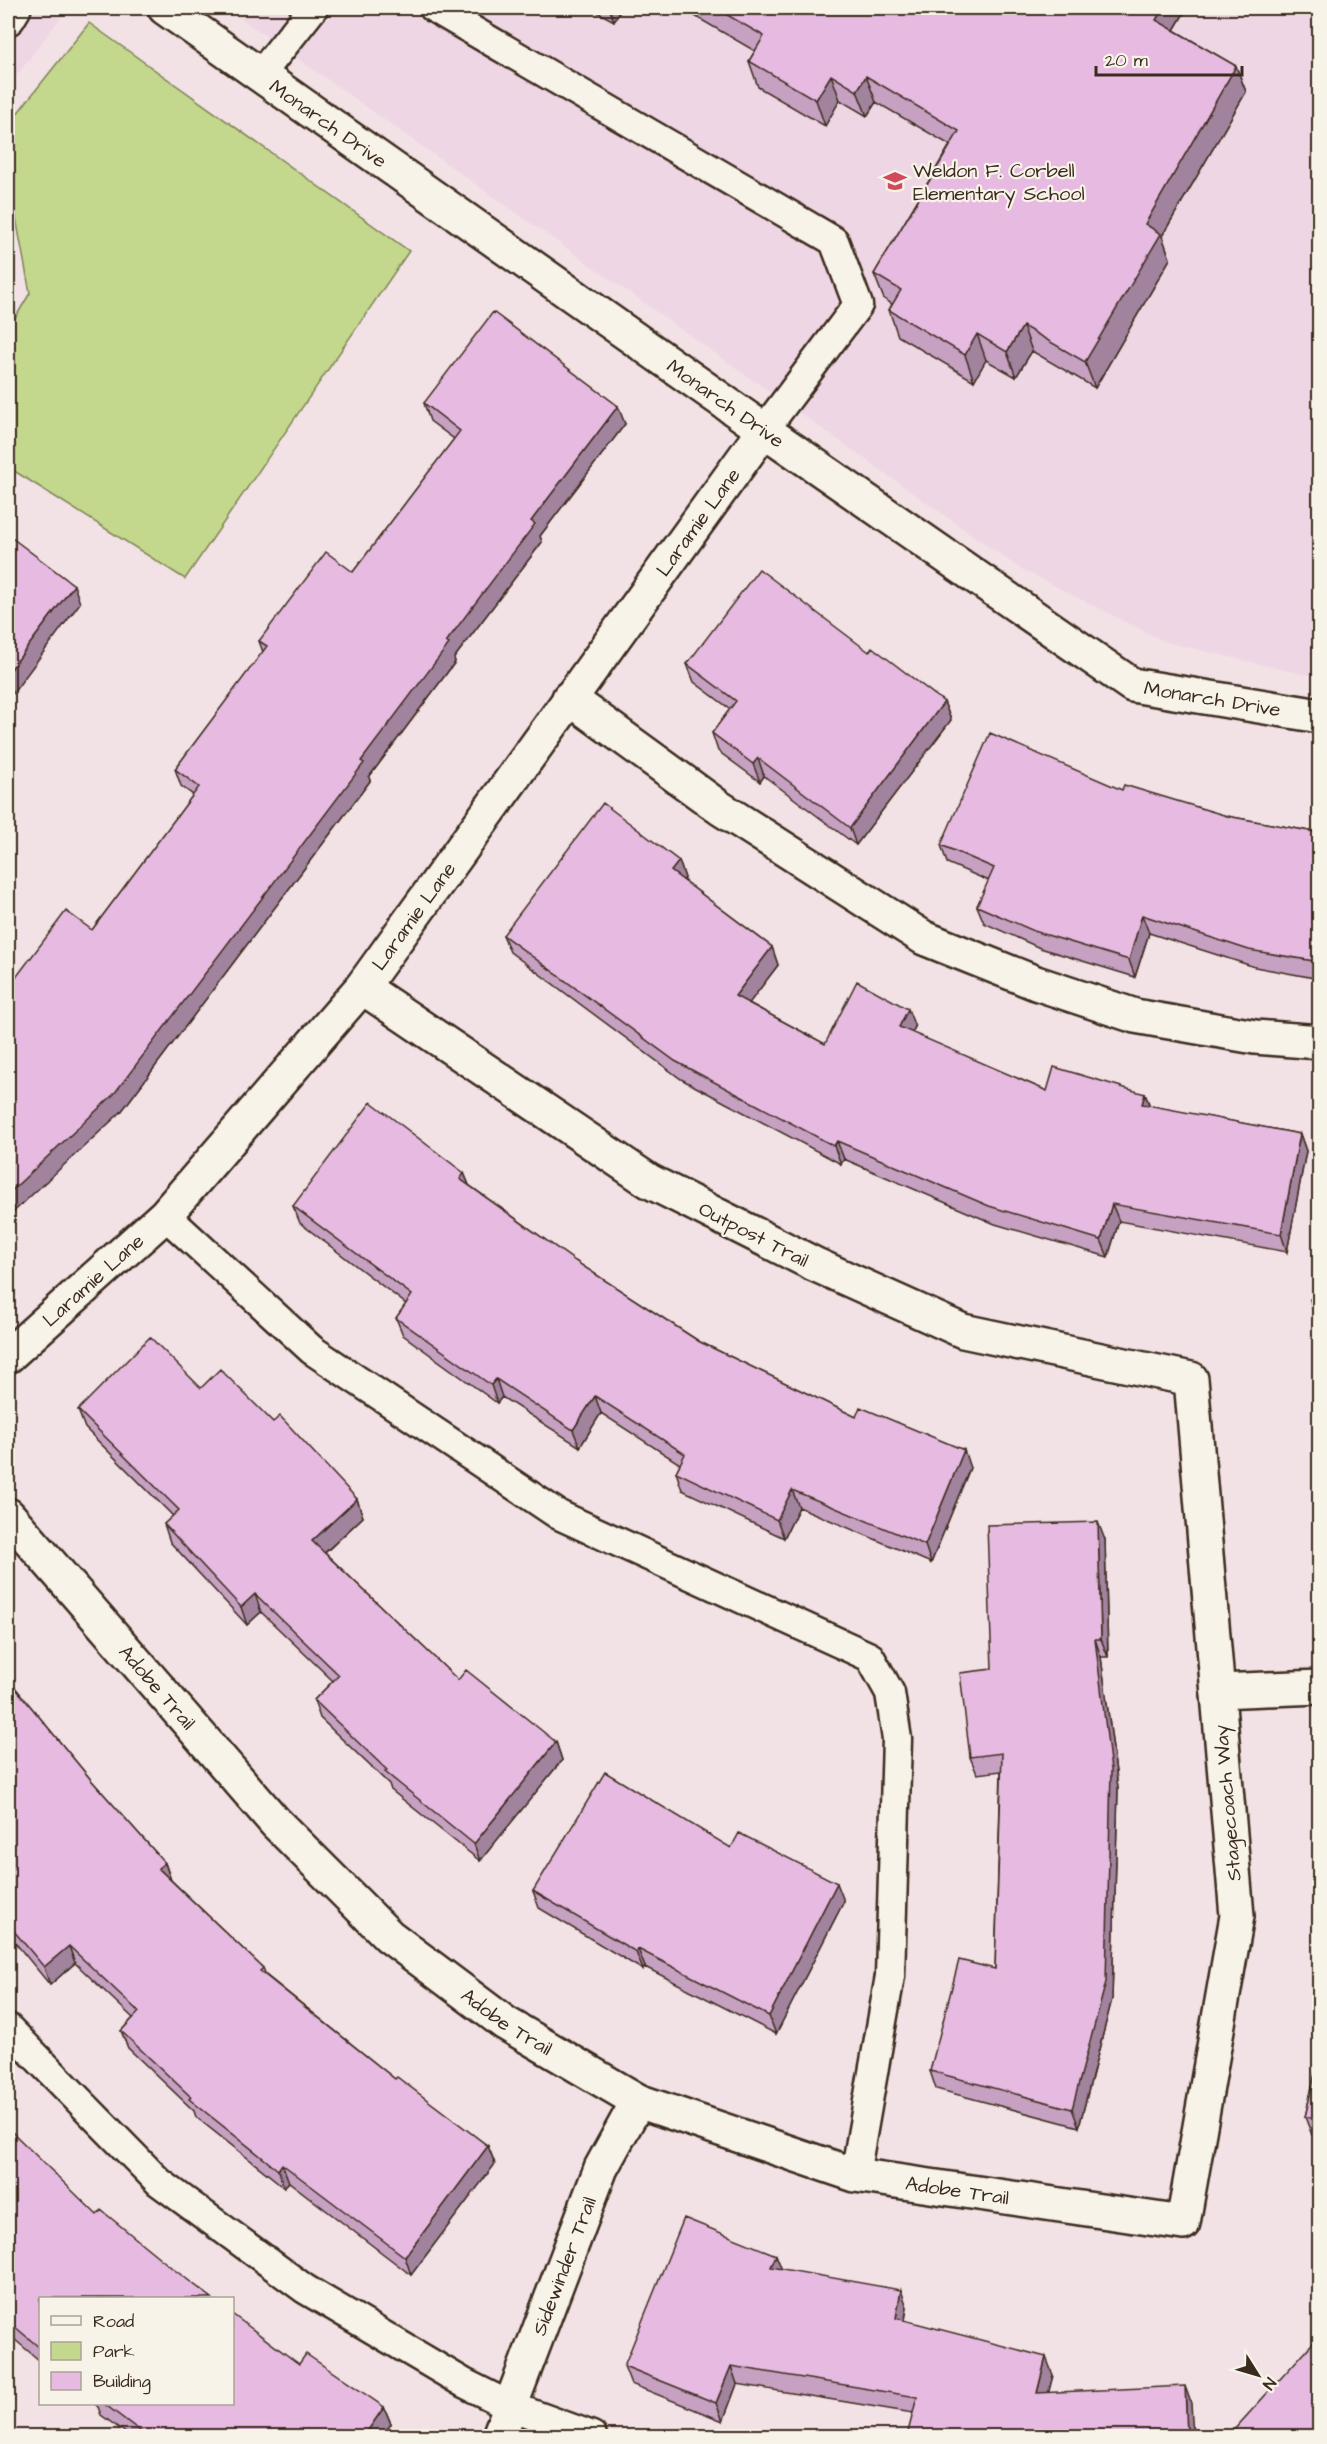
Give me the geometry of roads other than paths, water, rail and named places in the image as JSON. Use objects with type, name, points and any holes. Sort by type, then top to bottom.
[{"type":"street","points":[[8,18],[14,8]]},
{"type":"street","name":"Monarch Drive","points":[[165,8],[764,430],[1132,685],[1320,716]]},
{"type":"street","name":"Laramie Lane","points":[[8,1356],[165,1215],[362,987],[764,430]]},
{"type":"street","points":[[569,698],[720,808],[924,938],[1036,983],[1135,1016],[1255,1037],[1320,1042]]},
{"type":"street","name":"Outpost Trail","points":[[362,987],[649,1181],[814,1264],[963,1331],[1191,1379]]},
{"type":"street","name":"Stagecoach Way","points":[[1183,2223],[1237,1916],[1191,1379]]},
{"type":"street","name":"Adobe Trail","points":[[8,1515],[275,1822],[389,1936],[505,2023],[638,2101],[855,2175],[1183,2223]]},
{"type":"street","points":[[1218,1690],[1320,1688]]},
{"type":"street","name":"Sidewinder Trail","points":[[499,2436],[601,2168],[638,2101]]},
{"type":"lane","points":[[260,75],[313,8]]},
{"type":"lane","points":[[434,8],[834,241],[858,305],[764,430]]},
{"type":"lane","points":[[165,1215],[312,1350],[559,1515],[870,1657],[890,1693],[897,1740],[893,1881],[890,1976],[855,2175]]},
{"type":"lane","points":[[8,2028],[159,2182],[305,2289],[464,2383],[510,2406],[592,2436]]},
{"type":"place","name":"Weldon F. Corbell Elementary School","points":[[895,181]]}]
